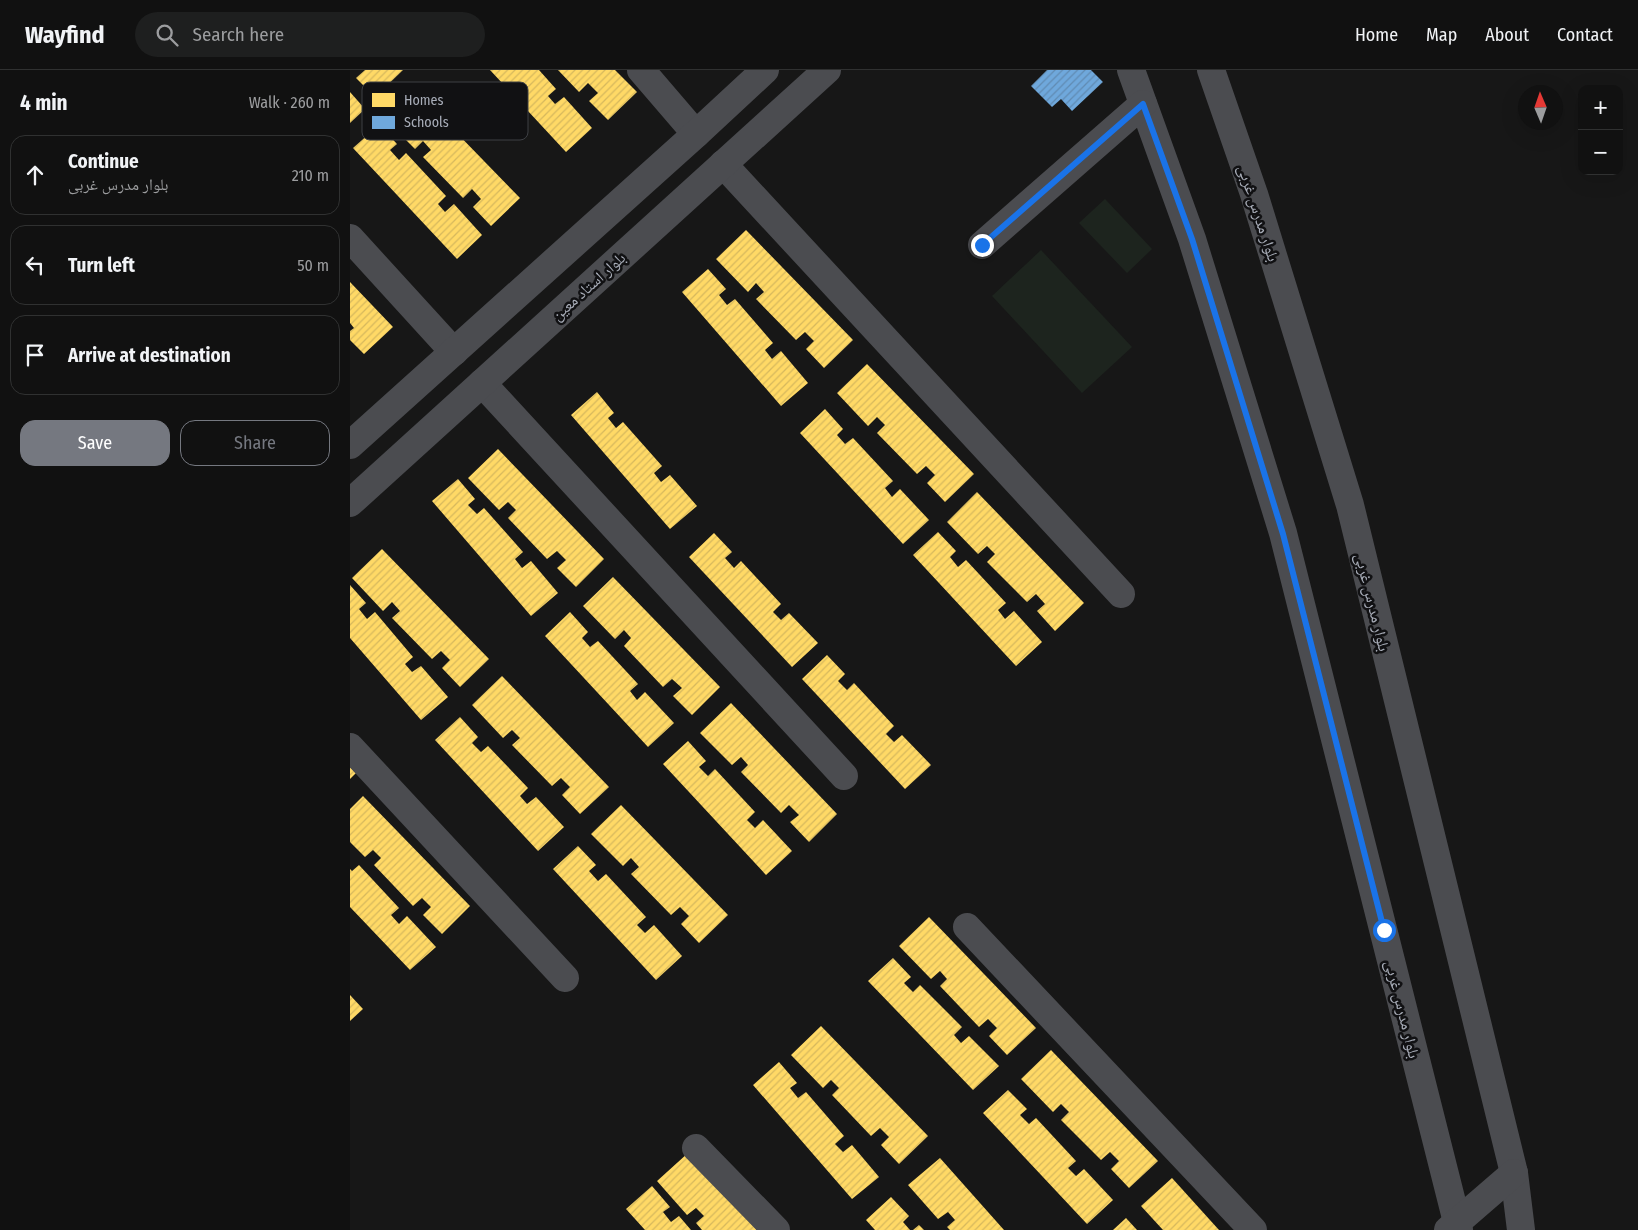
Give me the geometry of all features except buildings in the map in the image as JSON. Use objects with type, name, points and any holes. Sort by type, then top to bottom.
[{"type":"street","points":[[641,70],[696,134]]},
{"type":"street","points":[[350,445],[765,70]]},
{"type":"street","name":"بلوار استاد معین","points":[[350,503],[827,70]]},
{"type":"street","name":"بلوار مدرس غربی","points":[[1131,70],[1192,239],[1283,534],[1454,1227]]},
{"type":"street","name":"بلوار مدرس غربی","points":[[1211,70],[1254,194],[1350,505],[1514,1173],[1520,1229]]},
{"type":"street","points":[[982,245],[1143,104]]},
{"type":"street","points":[[723,164],[1121,594]]},
{"type":"street","points":[[350,238],[454,352]]},
{"type":"street","points":[[482,383],[844,776]]},
{"type":"street","points":[[350,747],[565,978]]},
{"type":"street","points":[[968,926],[1253,1230]]},
{"type":"street","points":[[696,1148],[776,1230]]},
{"type":"street","points":[[1454,1227],[1514,1173]]},
{"type":"shaded area","points":[[1105,199],[1152,249],[1127,273],[1079,223]]},
{"type":"shaded area","points":[[1041,250],[1132,347],[1082,393],[992,296]]},
{"type":"route","points":[[982,245],[1143,104],[1192,239],[1283,534],[1384,930]]}]
